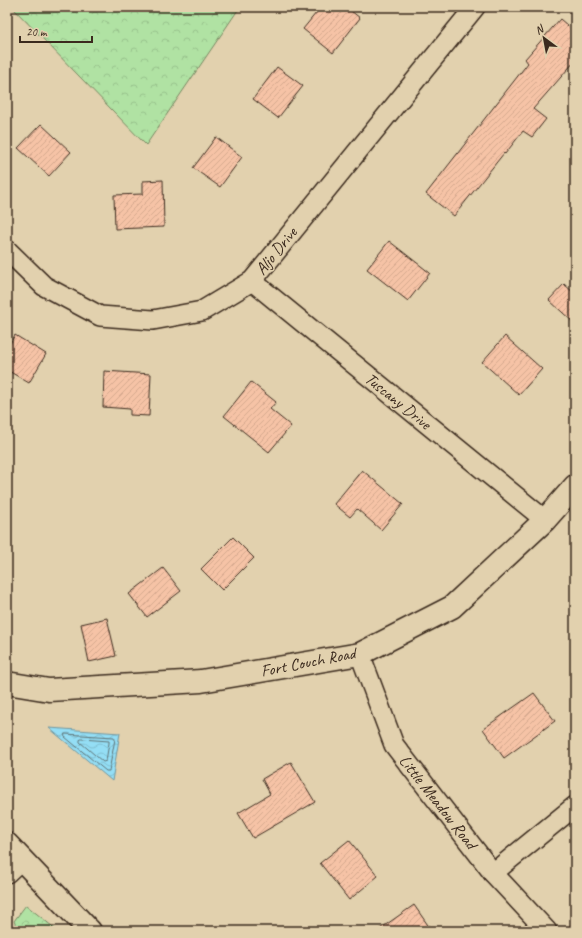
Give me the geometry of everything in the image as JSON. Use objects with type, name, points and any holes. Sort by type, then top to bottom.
[{"type":"street","name":"Aljo Drive","points":[[7,250],[44,286],[100,316],[153,320],[202,311],[252,281],[475,7]]},
{"type":"street","name":"Tuscany Drive","points":[[252,281],[545,520]]},
{"type":"street","name":"Fort Couch Road","points":[[7,683],[49,690],[201,682],[360,654],[452,606],[545,520],[575,486]]},
{"type":"street","name":"Little Meadow Road","points":[[360,654],[394,745],[493,874],[547,931]]},
{"type":"street","points":[[493,874],[575,806]]},
{"type":"street","points":[[7,844],[15,866],[90,931]]},
{"type":"green space","points":[[12,7],[240,7],[146,145]]},
{"type":"green space","points":[[26,905],[58,931],[18,931],[14,921]]},
{"type":"water","points":[[49,728],[120,733],[112,781]]},
{"type":"building","points":[[321,7],[346,7],[360,18],[333,53],[303,29]]},
{"type":"building","points":[[560,19],[575,32],[575,61],[533,109],[546,119],[532,137],[523,131],[454,216],[426,194],[528,63],[525,59]]},
{"type":"building","points":[[277,67],[303,86],[278,118],[253,99]]},
{"type":"building","points":[[41,124],[71,152],[49,176],[18,148]]},
{"type":"building","points":[[216,137],[242,157],[220,187],[193,168]]},
{"type":"building","points":[[163,180],[164,227],[115,229],[114,195],[143,194],[143,181]]},
{"type":"building","points":[[389,241],[430,273],[408,301],[367,269]]},
{"type":"building","points":[[564,284],[575,294],[575,324],[549,300]]},
{"type":"building","points":[[15,335],[46,354],[29,383],[7,370],[7,348]]},
{"type":"building","points":[[505,336],[542,369],[519,395],[482,362]]},
{"type":"building","points":[[104,371],[151,374],[149,416],[130,415],[130,409],[103,407]]},
{"type":"building","points":[[251,382],[276,402],[270,409],[291,426],[269,452],[224,416]]},
{"type":"building","points":[[362,470],[403,504],[381,530],[357,509],[350,517],[334,504]]},
{"type":"building","points":[[233,537],[254,558],[222,590],[201,569]]},
{"type":"building","points":[[163,568],[181,591],[147,617],[129,594]]},
{"type":"building","points":[[107,618],[116,656],[89,662],[81,624]]},
{"type":"building","points":[[534,693],[555,721],[504,758],[483,729]]},
{"type":"building","points":[[291,762],[315,802],[253,838],[238,813],[270,794],[262,779]]},
{"type":"building","points":[[349,840],[378,876],[349,900],[320,863]]},
{"type":"building","points":[[414,905],[432,931],[377,931]]}]
